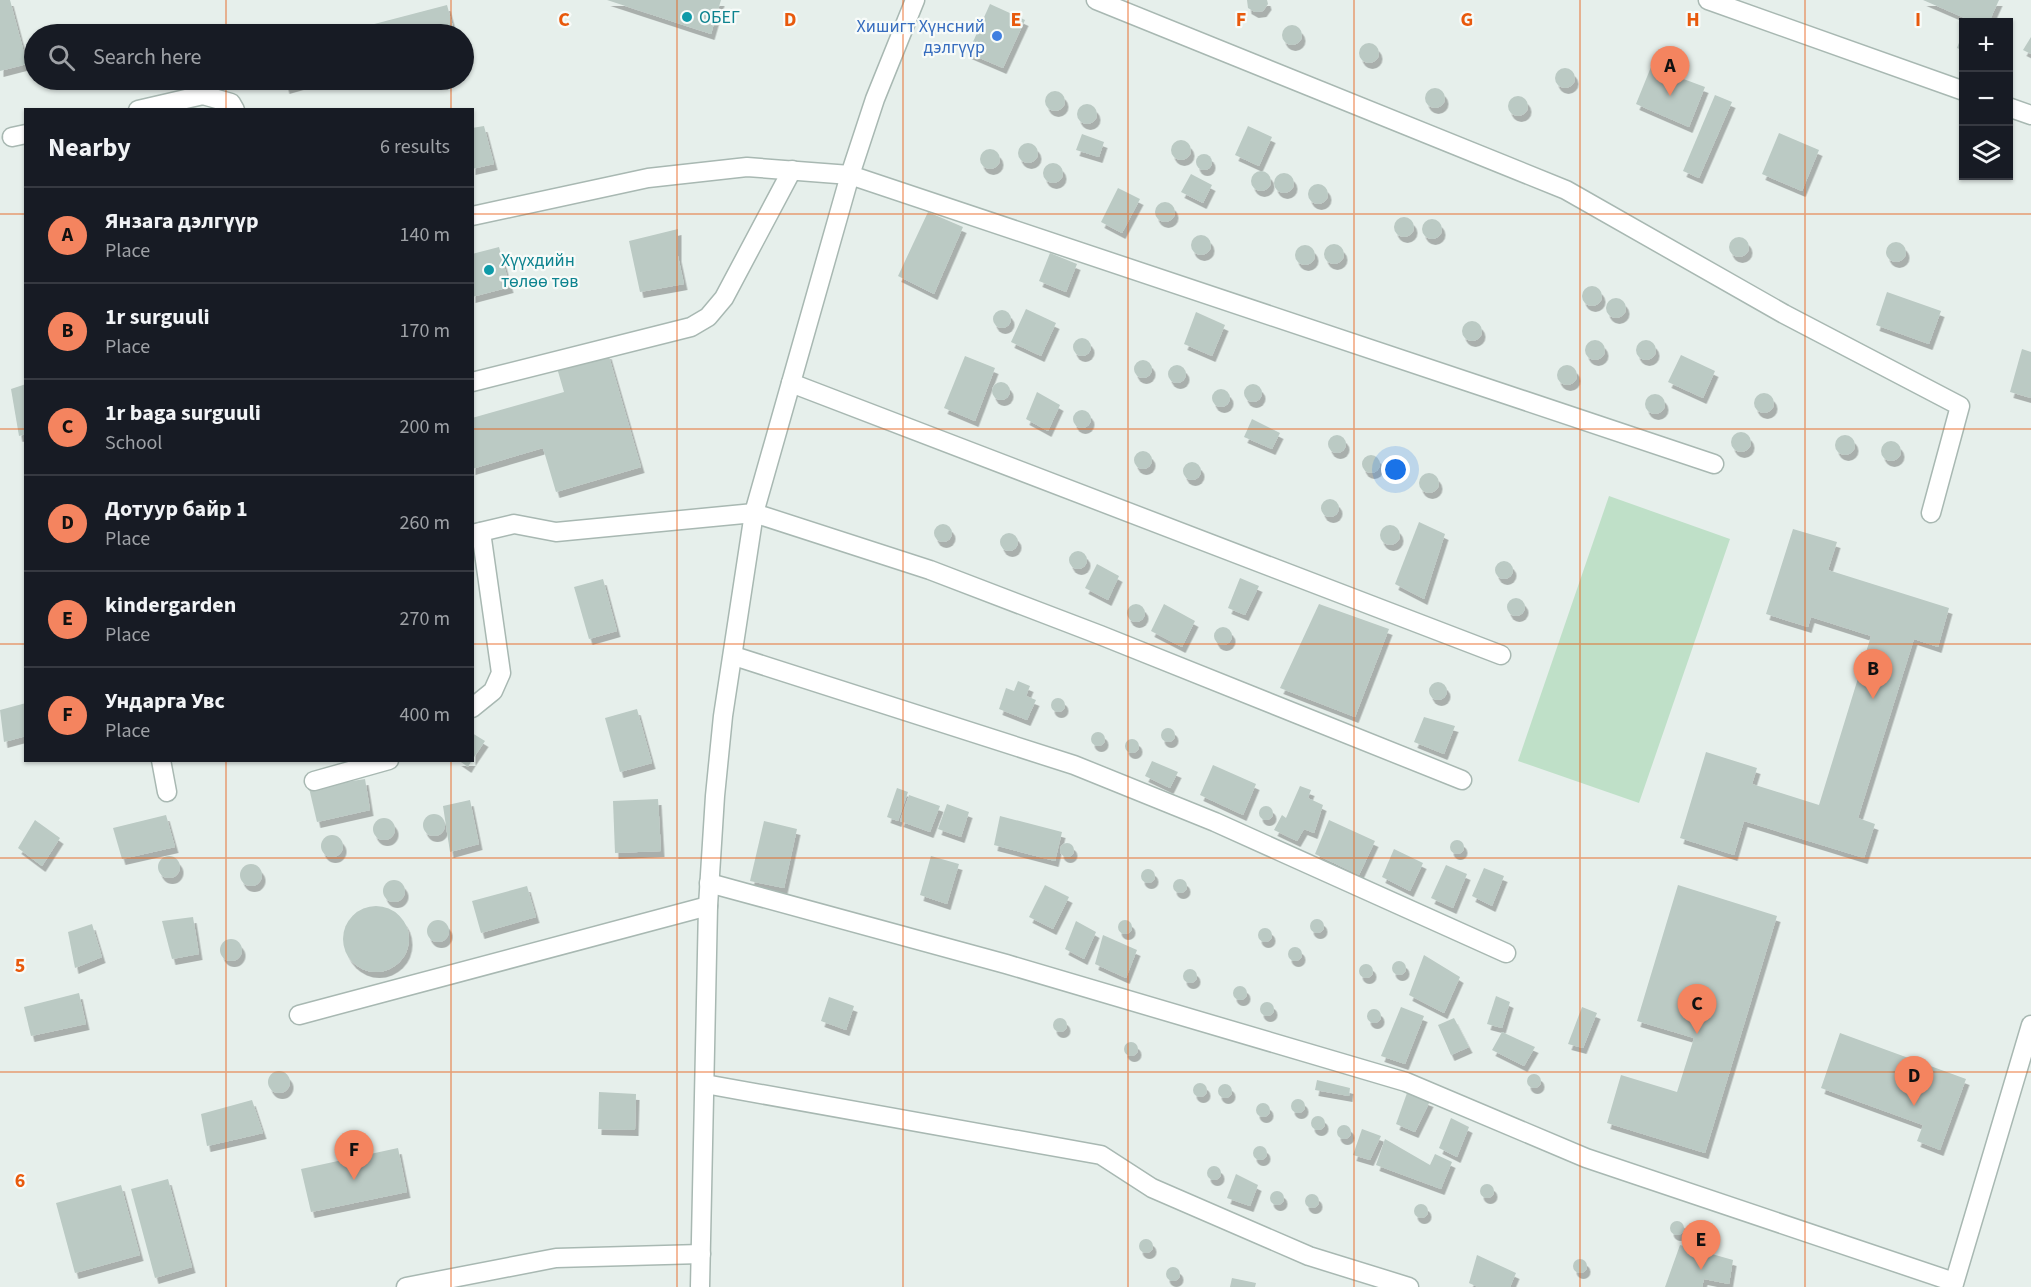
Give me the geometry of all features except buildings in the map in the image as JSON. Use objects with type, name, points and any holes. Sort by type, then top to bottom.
[{"type":"street","points":[[700,1287],[709,883],[723,716],[734,656],[754,513],[850,175],[875,99],[915,0]]},
{"type":"street","points":[[1096,0],[1566,190],[1784,314],[1960,406],[1931,513]]},
{"type":"street","points":[[1708,0],[1959,89]]},
{"type":"street","points":[[147,108],[203,95],[231,103],[234,108]]},
{"type":"street","points":[[2013,109],[2031,115]]},
{"type":"street","points":[[474,216],[648,178],[747,167],[850,175],[1714,464]]},
{"type":"street","points":[[474,381],[691,327],[708,317],[724,298],[792,170]]},
{"type":"street","points":[[791,384],[1501,655]]},
{"type":"street","points":[[474,706],[493,691],[501,673],[477,533],[514,524],[556,532],[754,513],[940,574],[1100,635],[1462,780]]},
{"type":"street","points":[[734,656],[1074,765],[1215,822],[1506,953]]},
{"type":"street","points":[[161,762],[167,792]]},
{"type":"street","points":[[315,781],[382,762]]},
{"type":"street","points":[[709,883],[1017,967],[1406,1082],[1586,1158],[1954,1285],[2024,1080],[2031,1025]]},
{"type":"street","points":[[299,1015],[708,906]]},
{"type":"street","points":[[705,1084],[1101,1155],[1152,1188],[1309,1256],[1409,1287]]},
{"type":"street","points":[[406,1287],[556,1258],[701,1254]]},
{"type":"green space","points":[[1609,496],[1730,539],[1639,803],[1518,761]]},
{"type":"place","name":"ОБЕГ","points":[[687,17]]},
{"type":"place","name":"Хишигт Хүнсний дэлгүүр","points":[[997,36]]},
{"type":"place","name":"Янзага дэлгүүр","points":[[1670,96]]},
{"type":"place","name":"Хүүхдийн төлөө төв","points":[[489,270]]},
{"type":"place","name":"1r surguuli","points":[[1873,699]]},
{"type":"place","name":"1r baga surguuli","points":[[1697,1034]]},
{"type":"place","name":"Дотуур байр 1","points":[[1914,1106]]},
{"type":"place","name":"Ундарга Увс","points":[[354,1180]]},
{"type":"place","name":"kindergarden","points":[[1701,1270]]}]
